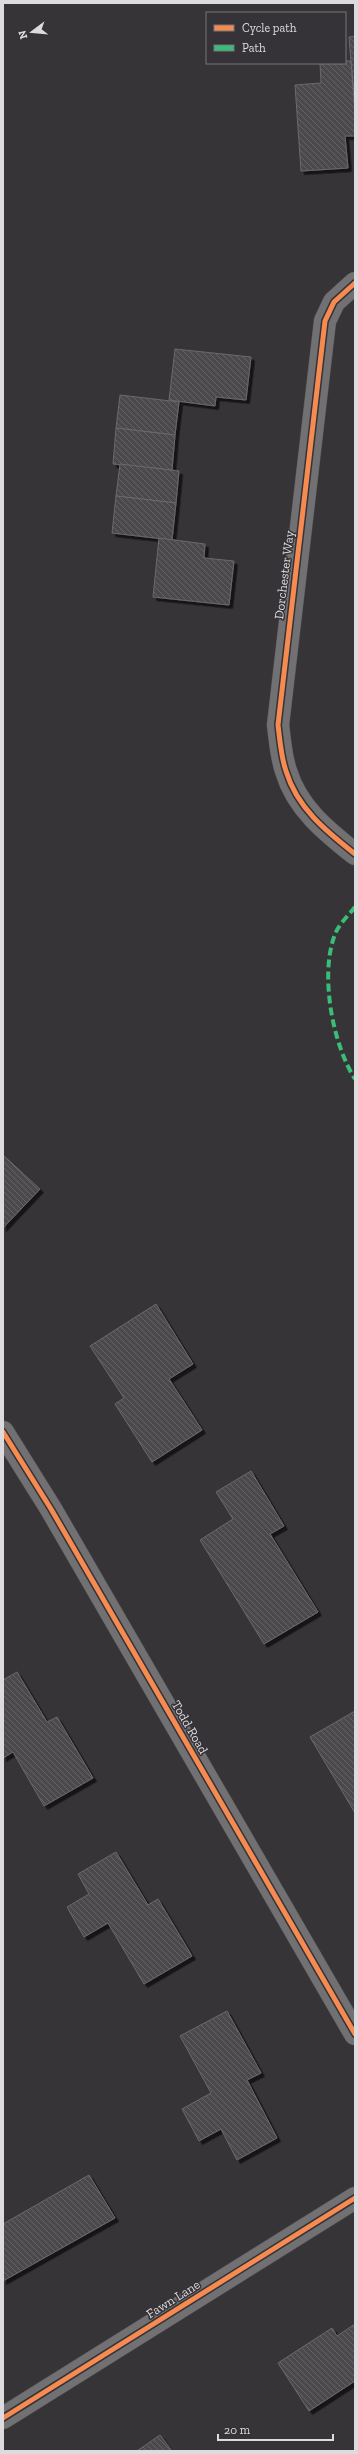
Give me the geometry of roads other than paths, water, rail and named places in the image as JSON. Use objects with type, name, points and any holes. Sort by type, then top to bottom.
[{"type":"street","name":"Dorchester Way","points":[[355,283],[334,302],[325,321],[278,725],[286,770],[301,805],[326,831],[355,854]]},
{"type":"street","name":"Todd Road","points":[[3,1432],[51,1509],[355,2034]]},
{"type":"street","name":"Fawn Lane","points":[[3,2418],[355,2198]]}]
